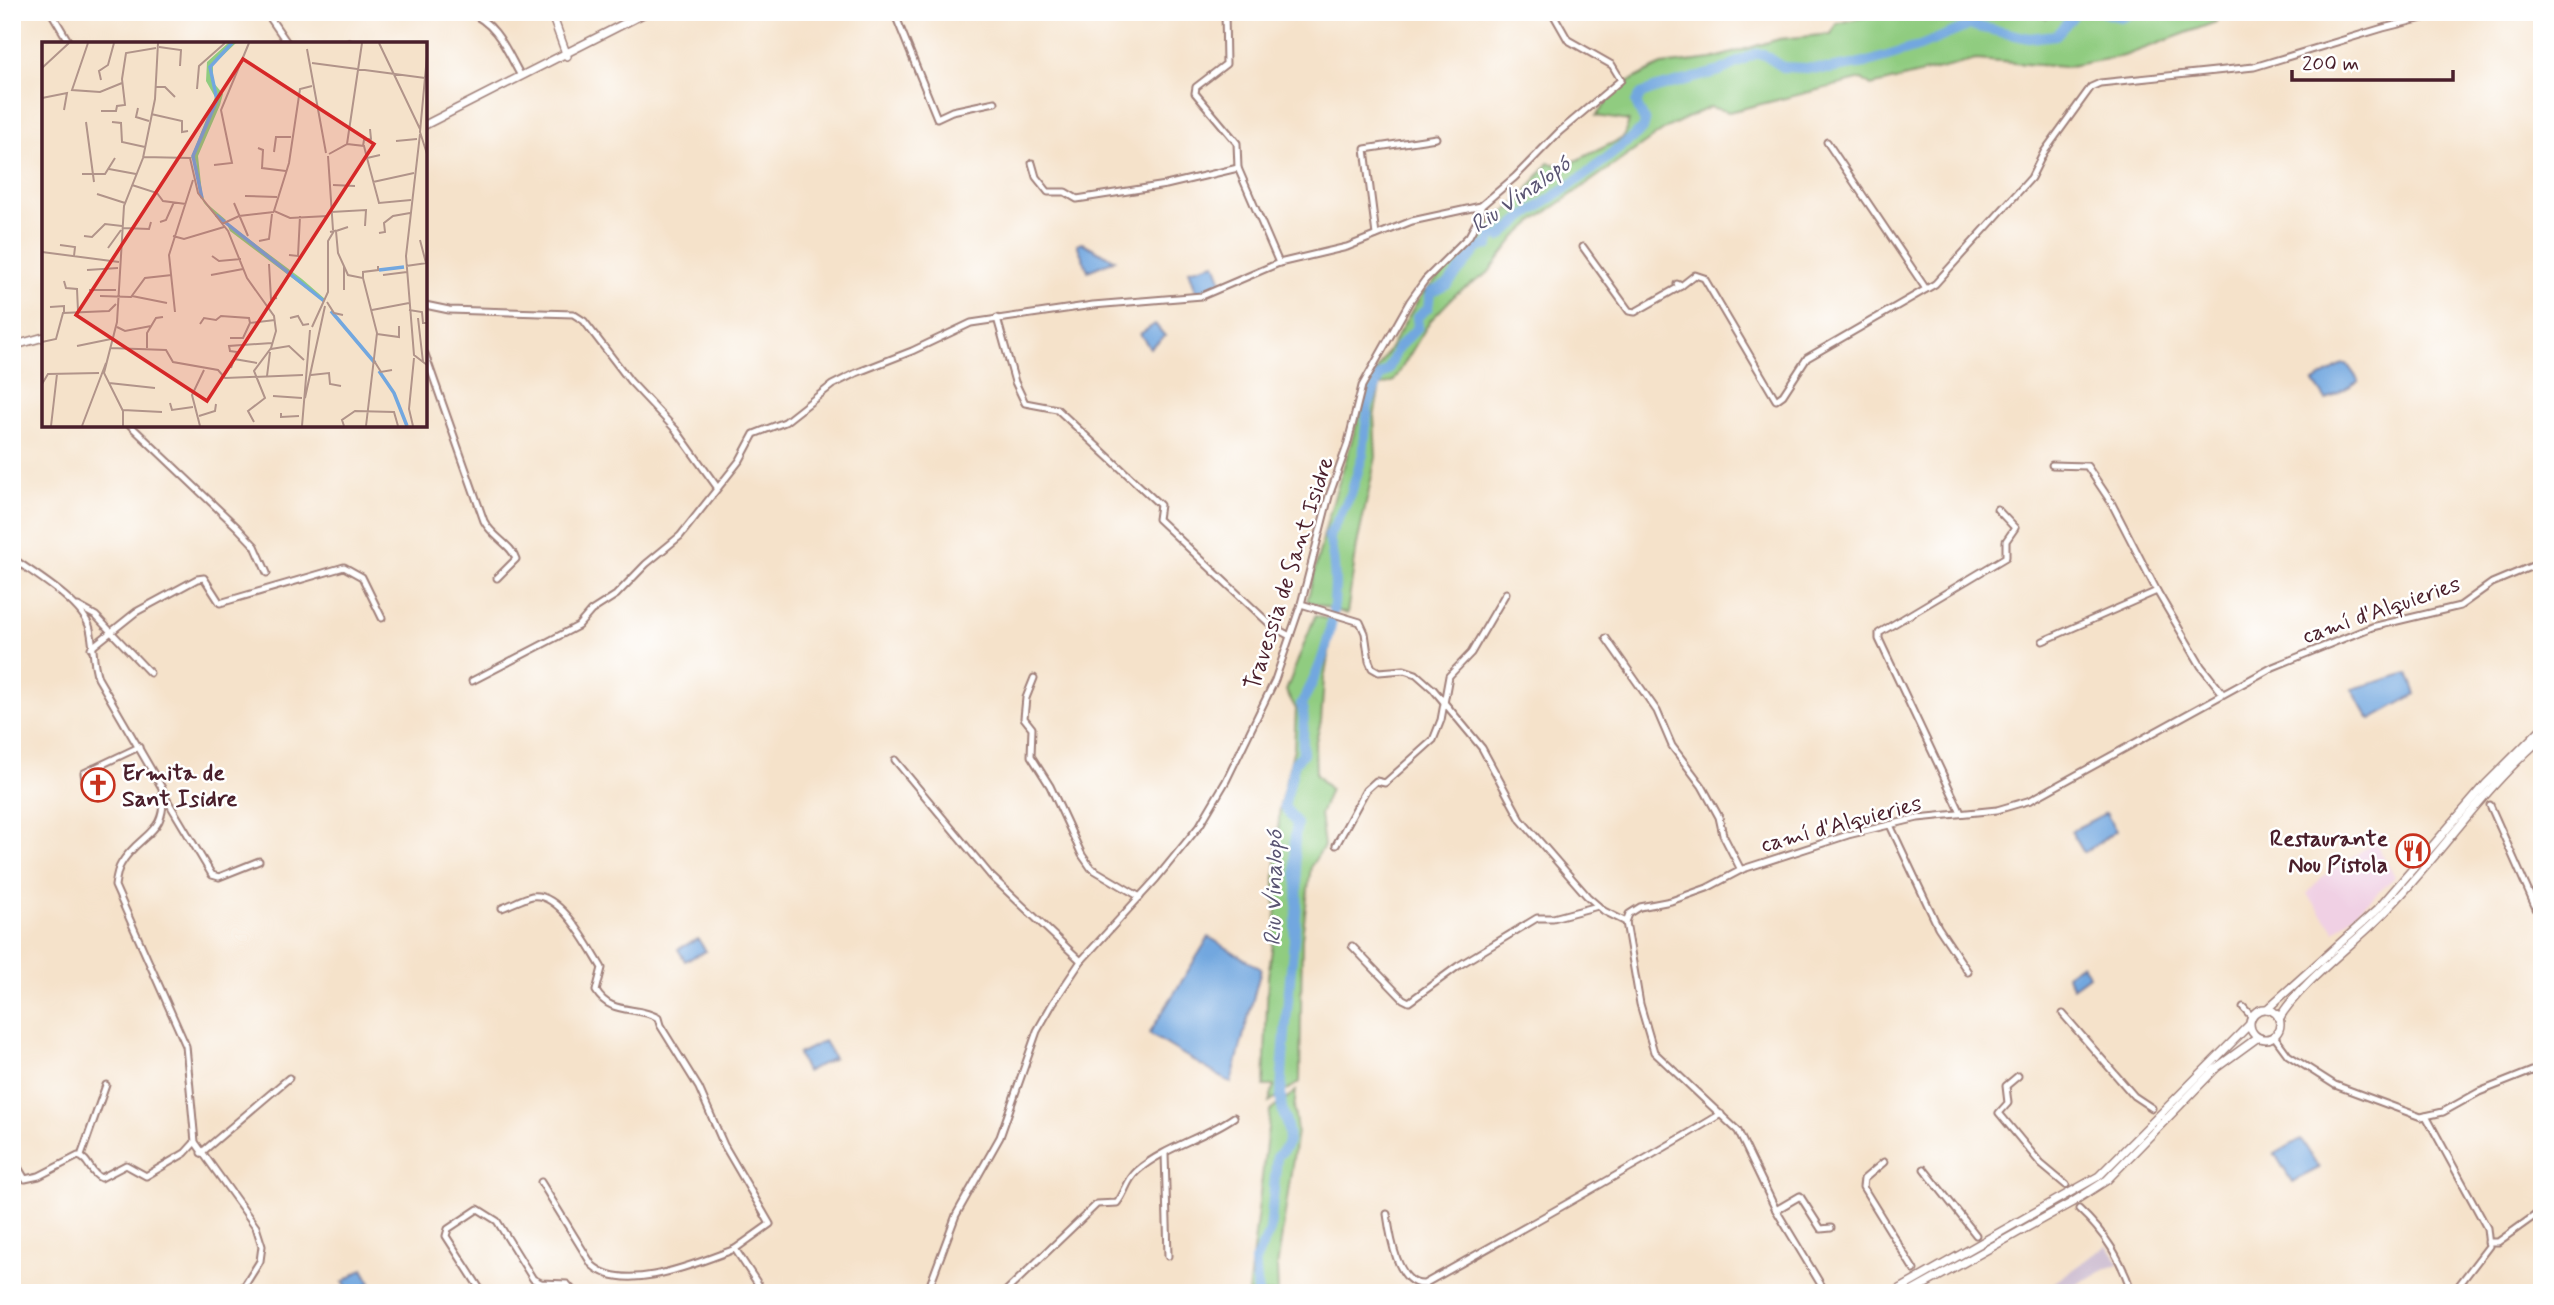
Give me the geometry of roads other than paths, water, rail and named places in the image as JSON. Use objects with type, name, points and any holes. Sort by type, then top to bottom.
[{"type":"main road","points":[[551,12],[567,56]]},
{"type":"main road","points":[[427,124],[521,76],[567,56],[647,12]]},
{"type":"main road","points":[[12,346],[42,338]]},
{"type":"main road","points":[[1893,1293],[2099,1176],[2249,1025],[2251,1016],[2258,1010],[2267,1009],[2378,909],[2494,775],[2542,728]]},
{"type":"main road","points":[[1909,1293],[2107,1180],[2216,1068],[2257,1038],[2273,1037],[2279,1030],[2279,1019],[2295,997],[2385,913],[2501,778],[2542,738]]},
{"type":"main road","points":[[2267,1009],[2279,1019]]},
{"type":"main road","points":[[2249,1025],[2257,1038]]},
{"type":"street","points":[[51,12],[69,42]]},
{"type":"street","points":[[267,12],[287,42]]},
{"type":"street","points":[[468,12],[492,26],[521,76]]},
{"type":"street","points":[[894,12],[937,118],[952,111],[995,102]]},
{"type":"street","points":[[1225,12],[1226,64],[1196,87],[1195,93],[1237,143],[1238,168],[1279,263]]},
{"type":"street","name":"Travessia de Sant Isidre","points":[[927,1293],[956,1215],[1000,1137],[1037,1031],[1081,961],[1140,897],[1200,825],[1226,781],[1276,680],[1363,386],[1410,300],[1425,280],[1469,236],[1481,215],[1481,205],[1515,177],[1559,132],[1621,80],[1612,65],[1569,40],[1552,12]]},
{"type":"street","points":[[1583,247],[1629,312],[1635,312],[1695,275],[1704,278],[1776,400],[1783,395],[1807,358],[1926,289],[1943,276],[2031,178],[2044,152],[2091,87],[2100,83],[2254,67],[2383,28],[2447,12]]},
{"type":"street","points":[[1376,235],[1365,149],[1436,138]]},
{"type":"street","points":[[1827,142],[1926,289]]},
{"type":"street","points":[[1032,163],[1036,177],[1048,192],[1065,192],[1077,199],[1166,185],[1238,168]]},
{"type":"street","points":[[472,681],[578,626],[591,611],[616,595],[646,564],[680,536],[740,460],[754,434],[795,416],[832,385],[930,344],[956,328],[997,318],[1202,296],[1279,263],[1347,247],[1412,221],[1481,205]]},
{"type":"street","points":[[427,305],[449,310],[573,314],[584,321],[629,381],[676,430],[717,487]]},
{"type":"street","points":[[997,318],[1015,382],[1025,404],[1057,409],[1160,505],[1158,519],[1273,627],[1290,636]]},
{"type":"street","points":[[427,361],[484,521],[498,541],[514,551],[516,559],[497,578]]},
{"type":"street","points":[[132,427],[255,546],[267,573]]},
{"type":"street","points":[[2052,465],[2087,466],[2116,511],[2157,591],[2206,675],[2223,694]]},
{"type":"street","points":[[1961,813],[1879,639],[1879,633],[2006,556],[2006,541],[2015,528],[1997,509]]},
{"type":"street","points":[[12,558],[72,603],[96,616],[150,673]]},
{"type":"street","name":"camí d'Alquieries","points":[[1626,922],[1629,914],[1640,907],[1671,901],[1707,888],[1741,870],[1890,825],[1997,810],[2031,800],[2131,748],[2223,694],[2328,643],[2372,627],[2460,606],[2492,583],[2542,562]]},
{"type":"street","points":[[91,648],[136,612],[197,579],[204,578],[220,603],[344,567],[362,577],[382,618]]},
{"type":"street","points":[[2043,641],[2157,591]]},
{"type":"street","points":[[1336,845],[1366,790],[1376,781],[1385,783],[1433,740],[1441,720],[1449,676],[1471,653],[1506,593]]},
{"type":"street","points":[[72,603],[90,628],[92,660],[99,678],[212,875],[219,877],[259,861]]},
{"type":"street","points":[[1300,604],[1363,626],[1372,668],[1380,672],[1404,670],[1416,674],[1444,702],[1482,748],[1516,813],[1598,906],[1626,922],[1640,1004],[1654,1052],[1738,1131],[1776,1210],[1826,1293]]},
{"type":"street","points":[[1606,638],[1657,711],[1672,746],[1702,786],[1719,817],[1723,835],[1741,870]]},
{"type":"street","points":[[1034,678],[1026,698],[1024,718],[1032,728],[1031,756],[1050,786],[1091,868],[1140,897]]},
{"type":"street","points":[[94,768],[139,747]]},
{"type":"street","points":[[895,760],[991,876],[1081,961]]},
{"type":"street","points":[[163,793],[164,804],[158,826],[120,864],[115,886],[186,1046],[195,1142],[256,1227],[262,1246],[260,1261],[240,1293]]},
{"type":"street","points":[[2490,805],[2542,922]]},
{"type":"street","points":[[1890,825],[1938,927],[1968,972]]},
{"type":"street","points":[[502,908],[533,896],[548,898],[563,908],[602,968],[596,991],[600,998],[611,1007],[650,1013],[658,1018],[660,1026],[699,1088],[724,1145],[770,1224],[735,1249],[678,1271],[613,1277],[601,1273],[586,1257],[541,1182]]},
{"type":"street","points":[[1352,946],[1409,1002],[1458,966],[1537,918],[1553,918],[1598,906]]},
{"type":"street","points":[[2243,1007],[2251,1016]]},
{"type":"street","points":[[2063,1014],[2134,1096],[2152,1108]]},
{"type":"street","points":[[2273,1037],[2288,1055],[2335,1086],[2398,1110],[2426,1116],[2542,1067]]},
{"type":"street","points":[[2018,1076],[2006,1086],[2008,1103],[1999,1113],[2041,1164],[2066,1185]]},
{"type":"street","points":[[201,1153],[289,1078]]},
{"type":"street","points":[[12,1157],[25,1179],[30,1180],[81,1156],[106,1085]]},
{"type":"street","points":[[1387,1214],[1392,1244],[1409,1280],[1415,1285],[1424,1284],[1516,1231],[1574,1202],[1721,1114]]},
{"type":"street","points":[[1004,1293],[1097,1204],[1117,1203],[1125,1193],[1127,1181],[1140,1169],[1234,1116]]},
{"type":"street","points":[[2426,1116],[2487,1228],[2489,1246],[2452,1293]]},
{"type":"street","points":[[81,1156],[96,1176],[101,1178],[126,1165],[146,1176],[185,1153],[195,1142]]},
{"type":"street","points":[[1165,1154],[1168,1256]]},
{"type":"street","points":[[1884,1162],[1864,1179],[1863,1187],[1914,1270]]},
{"type":"street","points":[[1924,1169],[1976,1235]]},
{"type":"street","points":[[1776,1210],[1800,1196],[1821,1229],[1831,1228]]},
{"type":"street","points":[[478,1293],[480,1289],[446,1236],[448,1229],[478,1209],[497,1221],[533,1279],[541,1283],[567,1284],[575,1293]]},
{"type":"street","points":[[2079,1209],[2097,1226],[2122,1264],[2132,1293]]},
{"type":"street","points":[[2488,1242],[2498,1242],[2537,1214],[2542,1215]]},
{"type":"street","points":[[735,1249],[764,1293]]},
{"type":"street","points":[[1415,1285],[1415,1293]]},
{"type":"water","points":[[1081,242],[1115,260],[1088,271],[1077,244]]},
{"type":"water","points":[[1215,263],[1223,284],[1197,294],[1189,270]]},
{"type":"water","points":[[1155,324],[1165,336],[1150,348],[1140,334]]},
{"type":"water","points":[[2347,364],[2359,381],[2326,400],[2314,382]]},
{"type":"water","points":[[2408,673],[2416,694],[2371,719],[2368,717],[2352,689]]},
{"type":"water","points":[[2106,813],[2116,831],[2084,853],[2071,831]]},
{"type":"water","points":[[1209,937],[1261,969],[1231,1083],[1149,1034]]},
{"type":"water","points":[[698,939],[706,951],[685,961],[678,949]]},
{"type":"water","points":[[2082,964],[2089,975],[2073,987],[2066,975]]},
{"type":"water","points":[[824,1041],[834,1058],[806,1072],[798,1054]]},
{"type":"water","points":[[2301,1139],[2319,1168],[2292,1182],[2275,1154]]},
{"type":"water","points":[[363,1269],[371,1283],[352,1293],[343,1282]]},
{"type":"waterway","name":"Riu Vinalopó","points":[[1258,1293],[1255,1261],[1270,1231],[1277,1156],[1288,1143],[1289,1136],[1281,1098],[1297,904],[1294,844],[1297,824],[1284,806],[1295,762],[1303,754],[1304,716],[1301,704],[1320,664],[1332,623],[1335,580],[1329,536],[1351,494],[1363,454],[1368,406],[1380,376],[1388,370],[1398,348],[1418,327],[1417,317],[1428,308],[1430,293],[1448,284],[1479,247],[1489,245],[1492,235],[1500,237],[1643,129],[1645,122],[1636,103],[1641,94],[1720,71],[1754,54],[1763,54],[1783,67],[1829,69],[1865,63],[1920,46],[1970,25],[2029,38],[2056,35],[2077,12]]},
{"type":"waterway","name":"Riu Vinalopó","points":[[2102,12],[2120,17],[2136,12]]},
{"type":"place","name":"Ermita de Sant Isidre","points":[[98,785]]},
{"type":"place","name":"Restaurante Nou Pistola","points":[[2413,851]]}]
